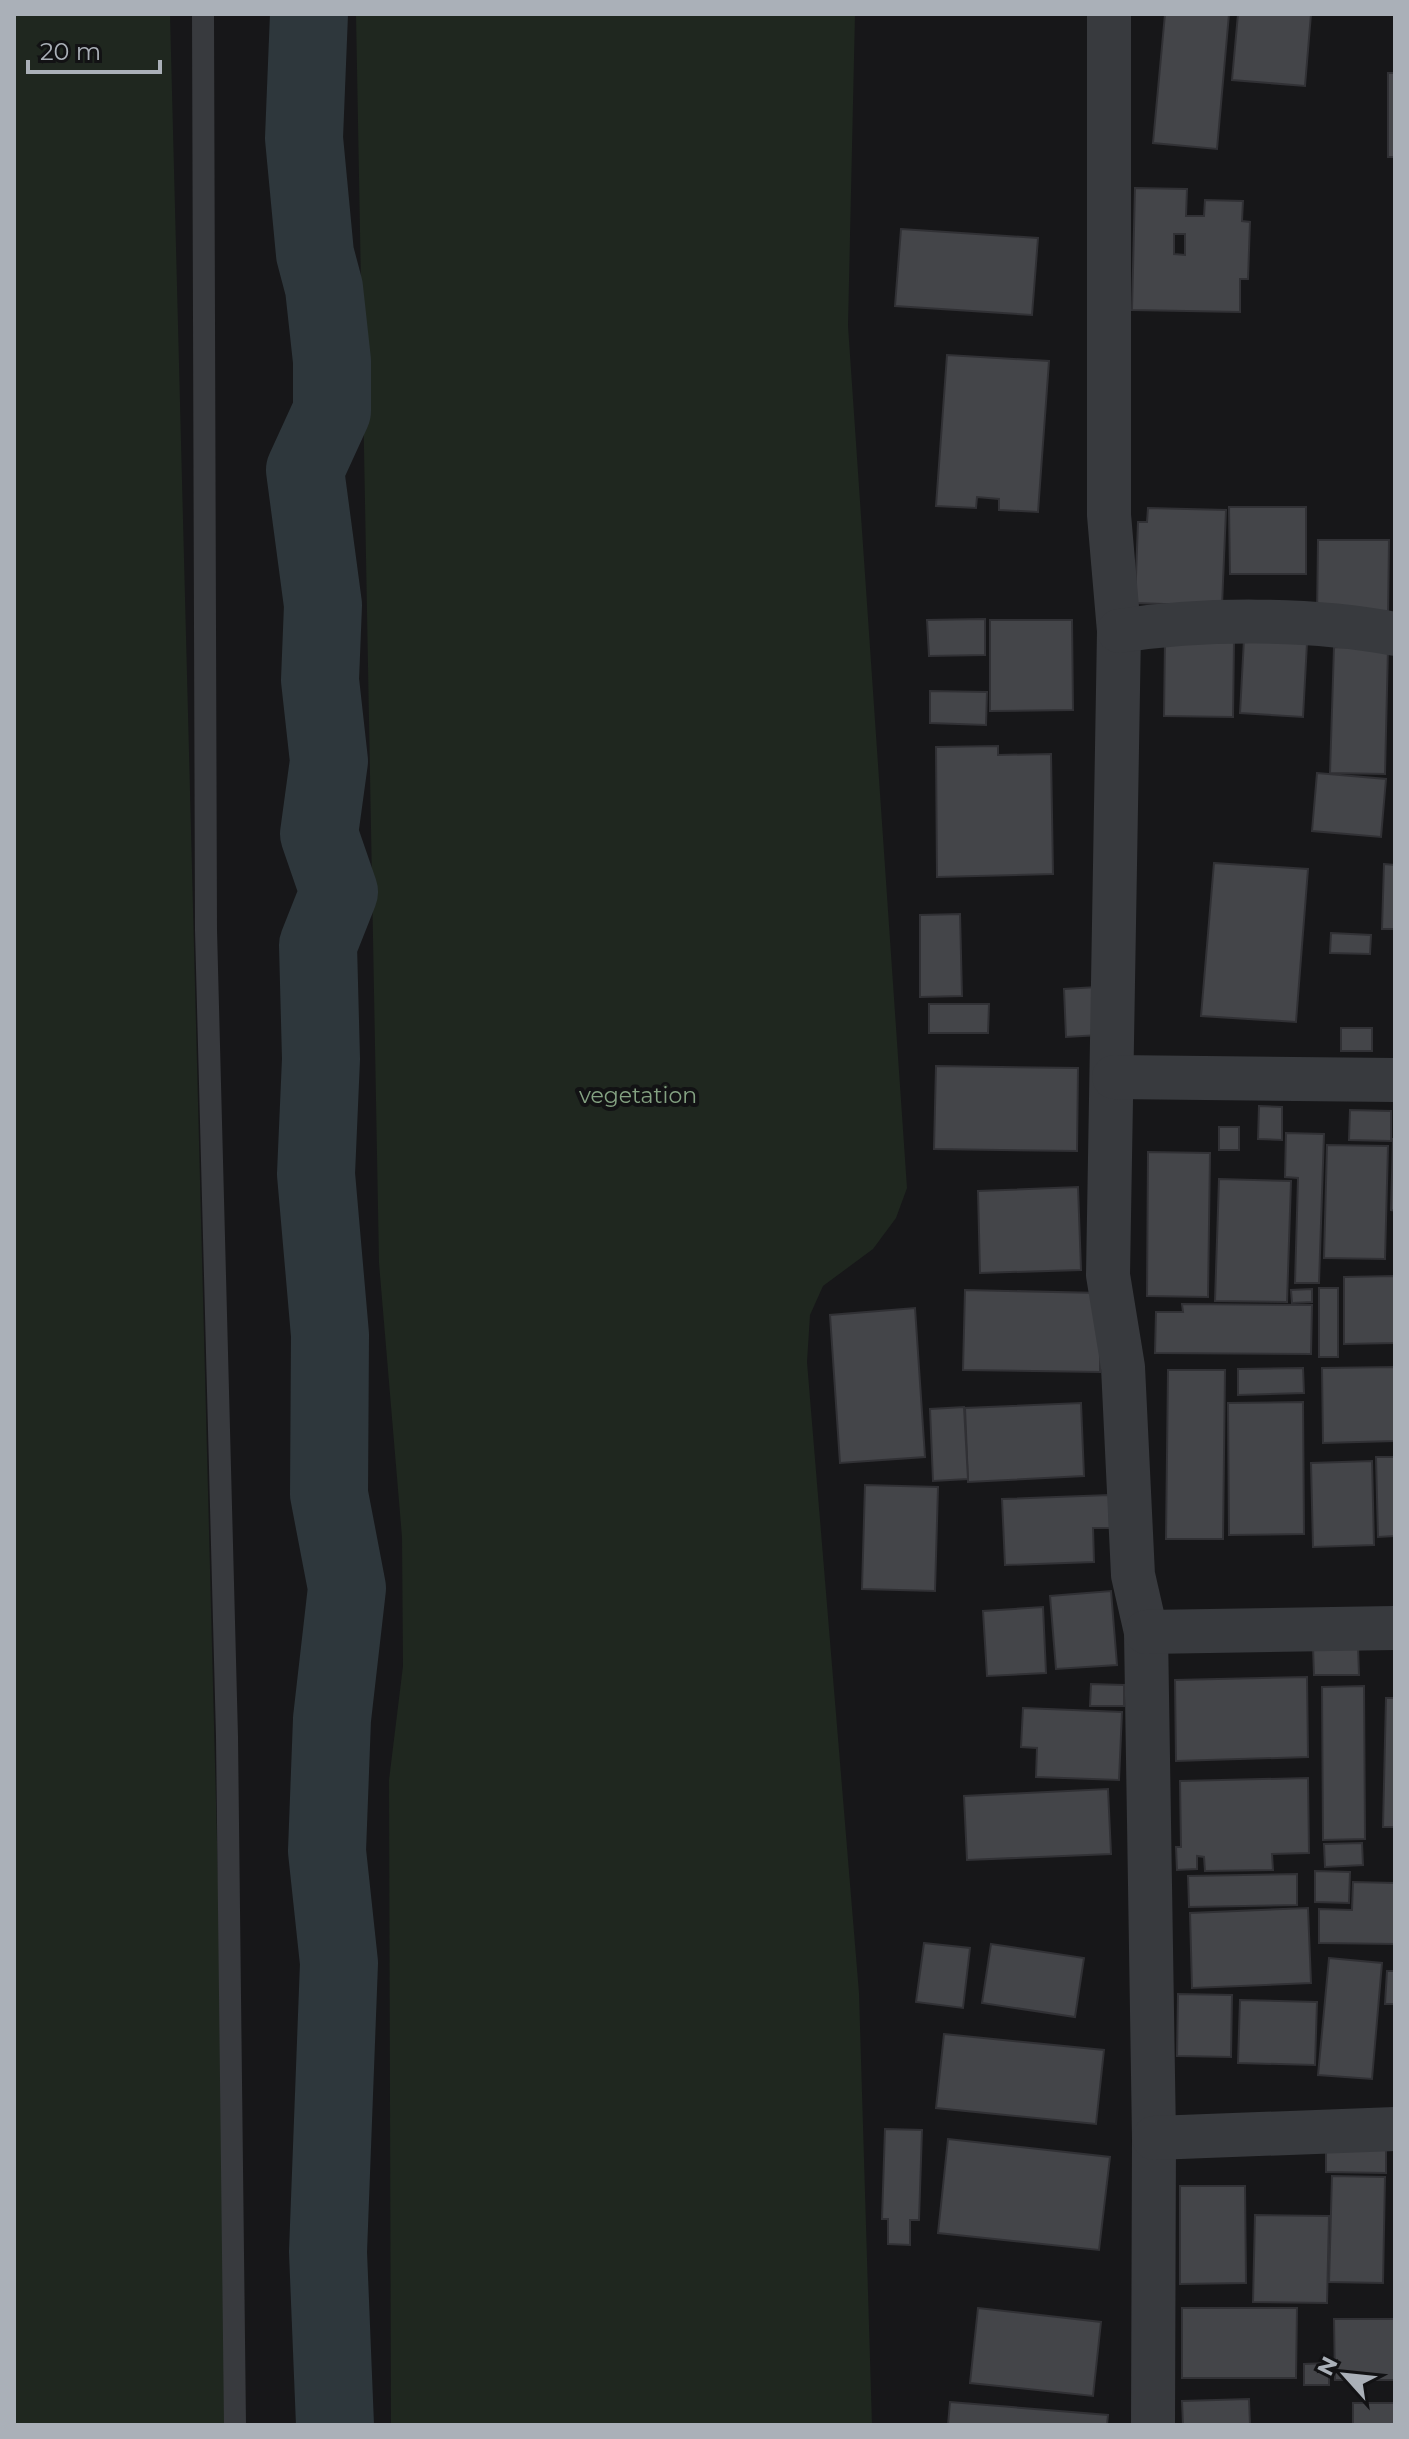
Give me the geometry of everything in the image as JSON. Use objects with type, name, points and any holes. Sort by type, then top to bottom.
[{"type":"street","points":[[1109,14],[1109,515],[1119,631],[1114,1077],[1108,1275],[1123,1367],[1133,1575],[1146,1632],[1154,2138],[1153,2425]]},
{"type":"street","points":[[1119,631],[1171,623],[1243,622],[1395,634]]},
{"type":"street","points":[[1114,1077],[1395,1080]]},
{"type":"street","points":[[1146,1632],[1395,1628]]},
{"type":"street","points":[[1154,2138],[1395,2129]]},
{"type":"lane","points":[[203,14],[206,930],[227,1737],[235,2425]]},
{"type":"green space","points":[[14,14],[170,14],[232,2425],[14,2425]]},
{"type":"green space","name":"vegetation","points":[[356,14],[855,14],[848,326],[907,1188],[896,1218],[873,1249],[823,1286],[810,1315],[807,1362],[859,1993],[872,2425],[391,2425],[389,1780],[403,1666],[402,1537],[379,1263]]},
{"type":"building","points":[[1165,14],[1229,14],[1217,149],[1153,143]]},
{"type":"building","points":[[1238,14],[1311,14],[1305,86],[1232,80]]},
{"type":"building","points":[[1388,73],[1395,73],[1395,157],[1388,157]]},
{"type":"building","points":[[1135,188],[1187,189],[1186,216],[1204,216],[1205,200],[1243,201],[1242,221],[1250,222],[1248,279],[1240,279],[1240,312],[1132,310]],"holes":[[[1174,234],[1185,234],[1185,255],[1174,254]]]},
{"type":"building","points":[[901,229],[1038,238],[1032,315],[895,306]]},
{"type":"building","points":[[947,355],[1049,361],[1038,512],[999,510],[999,499],[977,497],[976,508],[936,506]]},
{"type":"building","points":[[1229,507],[1306,507],[1306,574],[1230,574]]},
{"type":"building","points":[[1148,508],[1226,510],[1222,606],[1135,603],[1138,522],[1147,522]]},
{"type":"building","points":[[1318,540],[1389,540],[1388,617],[1317,617]]},
{"type":"building","points":[[985,619],[985,655],[929,656],[927,620]]},
{"type":"building","points":[[990,620],[1072,620],[1073,710],[990,711]]},
{"type":"building","points":[[1244,639],[1307,643],[1303,717],[1240,713]]},
{"type":"building","points":[[1165,640],[1234,641],[1233,717],[1164,716]]},
{"type":"building","points":[[1334,647],[1388,648],[1385,774],[1330,773]]},
{"type":"building","points":[[930,691],[987,692],[986,725],[930,723]]},
{"type":"building","points":[[998,746],[998,755],[1051,754],[1053,874],[937,877],[936,747]]},
{"type":"building","points":[[1317,773],[1386,779],[1381,837],[1312,831]]},
{"type":"building","points":[[1214,863],[1308,869],[1296,1022],[1201,1016]]},
{"type":"building","points":[[1384,864],[1395,865],[1395,929],[1382,929]]},
{"type":"building","points":[[960,914],[962,996],[920,997],[920,915]]},
{"type":"building","points":[[1331,933],[1371,935],[1370,954],[1330,953]]},
{"type":"building","points":[[1097,987],[1100,1035],[1066,1037],[1064,989]]},
{"type":"building","points":[[929,1004],[989,1004],[988,1033],[929,1033]]},
{"type":"building","points":[[1341,1028],[1372,1028],[1372,1051],[1341,1051]]},
{"type":"building","points":[[936,1066],[1078,1068],[1077,1151],[934,1149]]},
{"type":"building","points":[[1259,1106],[1282,1107],[1282,1140],[1258,1139]]},
{"type":"building","points":[[1350,1110],[1391,1111],[1391,1141],[1349,1140]]},
{"type":"building","points":[[1219,1127],[1239,1127],[1239,1150],[1219,1150]]},
{"type":"building","points":[[1286,1133],[1324,1134],[1319,1283],[1295,1283],[1298,1178],[1285,1177]]},
{"type":"building","points":[[1395,1139],[1395,1211],[1391,1210]]},
{"type":"building","points":[[1327,1145],[1388,1146],[1385,1259],[1324,1258]]},
{"type":"building","points":[[1148,1152],[1210,1153],[1208,1297],[1147,1296]]},
{"type":"building","points":[[1219,1179],[1291,1181],[1287,1302],[1215,1301]]},
{"type":"building","points":[[1078,1187],[1081,1270],[980,1273],[978,1191]]},
{"type":"building","points":[[1395,1276],[1395,1343],[1344,1344],[1344,1277]]},
{"type":"building","points":[[1319,1288],[1338,1288],[1338,1357],[1319,1357]]},
{"type":"building","points":[[1312,1289],[1312,1302],[1292,1303],[1291,1290]]},
{"type":"building","points":[[965,1290],[1101,1293],[1100,1372],[963,1370]]},
{"type":"building","points":[[1182,1304],[1312,1305],[1311,1354],[1155,1353],[1156,1312],[1183,1312]]},
{"type":"building","points":[[915,1308],[925,1457],[840,1463],[830,1315]]},
{"type":"building","points":[[1395,1367],[1395,1441],[1323,1443],[1322,1368]]},
{"type":"building","points":[[1303,1368],[1304,1393],[1238,1395],[1238,1369]]},
{"type":"building","points":[[1168,1370],[1225,1370],[1223,1539],[1166,1539]]},
{"type":"building","points":[[1303,1402],[1304,1534],[1229,1535],[1228,1403]]},
{"type":"building","points":[[1081,1403],[1084,1476],[968,1482],[965,1408]]},
{"type":"building","points":[[964,1407],[968,1479],[933,1481],[930,1409]]},
{"type":"building","points":[[1376,1457],[1395,1457],[1395,1536],[1378,1537]]},
{"type":"building","points":[[1372,1461],[1374,1545],[1313,1547],[1311,1463]]},
{"type":"building","points":[[865,1485],[938,1487],[935,1591],[862,1589]]},
{"type":"building","points":[[1109,1495],[1110,1528],[1093,1528],[1094,1562],[1005,1565],[1002,1499]]},
{"type":"building","points":[[1111,1591],[1117,1665],[1056,1669],[1050,1596]]},
{"type":"building","points":[[1043,1607],[1046,1673],[987,1676],[983,1611]]},
{"type":"building","points":[[1313,1647],[1358,1647],[1359,1675],[1314,1675]]},
{"type":"building","points":[[1307,1677],[1308,1757],[1176,1761],[1175,1680]]},
{"type":"building","points":[[1091,1684],[1124,1685],[1124,1706],[1090,1706]]},
{"type":"building","points":[[1364,1686],[1365,1839],[1323,1840],[1322,1687]]},
{"type":"building","points":[[1386,1698],[1395,1698],[1395,1827],[1383,1827]]},
{"type":"building","points":[[1023,1708],[1122,1712],[1119,1780],[1036,1777],[1037,1748],[1021,1747]]},
{"type":"building","points":[[1308,1778],[1309,1853],[1272,1854],[1273,1870],[1205,1871],[1204,1857],[1197,1856],[1197,1869],[1177,1870],[1176,1847],[1181,1847],[1180,1781]]},
{"type":"building","points":[[1108,1789],[1111,1854],[967,1860],[964,1796]]},
{"type":"building","points":[[1362,1843],[1363,1865],[1325,1867],[1324,1844]]},
{"type":"building","points":[[1315,1871],[1350,1872],[1349,1903],[1315,1902]]},
{"type":"building","points":[[1297,1874],[1297,1905],[1189,1907],[1188,1876]]},
{"type":"building","points":[[1353,1882],[1395,1883],[1395,1944],[1319,1943],[1319,1909],[1352,1910]]},
{"type":"building","points":[[1308,1908],[1311,1983],[1192,1988],[1190,1913]]},
{"type":"building","points":[[924,1943],[970,1948],[963,2008],[916,2002]]},
{"type":"building","points":[[991,1944],[1084,1958],[1075,2017],[982,2003]]},
{"type":"building","points":[[1329,1958],[1382,1963],[1372,2079],[1318,2075]]},
{"type":"building","points":[[1387,1971],[1395,1971],[1395,2004],[1385,2004]]},
{"type":"building","points":[[1178,1994],[1232,1995],[1231,2057],[1177,2056]]},
{"type":"building","points":[[1240,2000],[1317,2002],[1315,2065],[1238,2063]]},
{"type":"building","points":[[944,2034],[1104,2050],[1096,2124],[936,2108]]},
{"type":"building","points":[[885,2129],[922,2130],[919,2220],[910,2220],[910,2245],[888,2244],[888,2219],[882,2219]]},
{"type":"building","points":[[948,2139],[1110,2157],[1099,2250],[938,2233]]},
{"type":"building","points":[[1326,2143],[1386,2144],[1386,2173],[1326,2172]]},
{"type":"building","points":[[1332,2176],[1385,2177],[1383,2283],[1329,2282]]},
{"type":"building","points":[[1180,2186],[1245,2186],[1246,2283],[1180,2284]]},
{"type":"building","points":[[1255,2215],[1329,2216],[1327,2303],[1253,2302]]},
{"type":"building","points":[[978,2308],[1101,2322],[1093,2396],[970,2383]]},
{"type":"building","points":[[1182,2308],[1297,2308],[1296,2378],[1182,2378]]},
{"type":"building","points":[[1334,2319],[1395,2319],[1395,2380],[1335,2380]]},
{"type":"building","points":[[1329,2363],[1329,2385],[1304,2385],[1304,2364]]},
{"type":"building","points":[[1249,2399],[1250,2425],[1183,2425],[1182,2401]]},
{"type":"building","points":[[950,2402],[1108,2415],[1107,2425],[948,2425]]},
{"type":"building","points":[[1353,2403],[1395,2403],[1395,2425],[1353,2425]]},
{"type":"waterway","points":[[309,14],[304,138],[315,254],[324,288],[332,361],[332,411],[305,470],[323,605],[320,680],[329,761],[319,834],[339,892],[318,945],[321,1059],[316,1174],[330,1335],[329,1494],[347,1588],[332,1719],[327,1851],[339,1963],[328,2252],[335,2425]]}]
